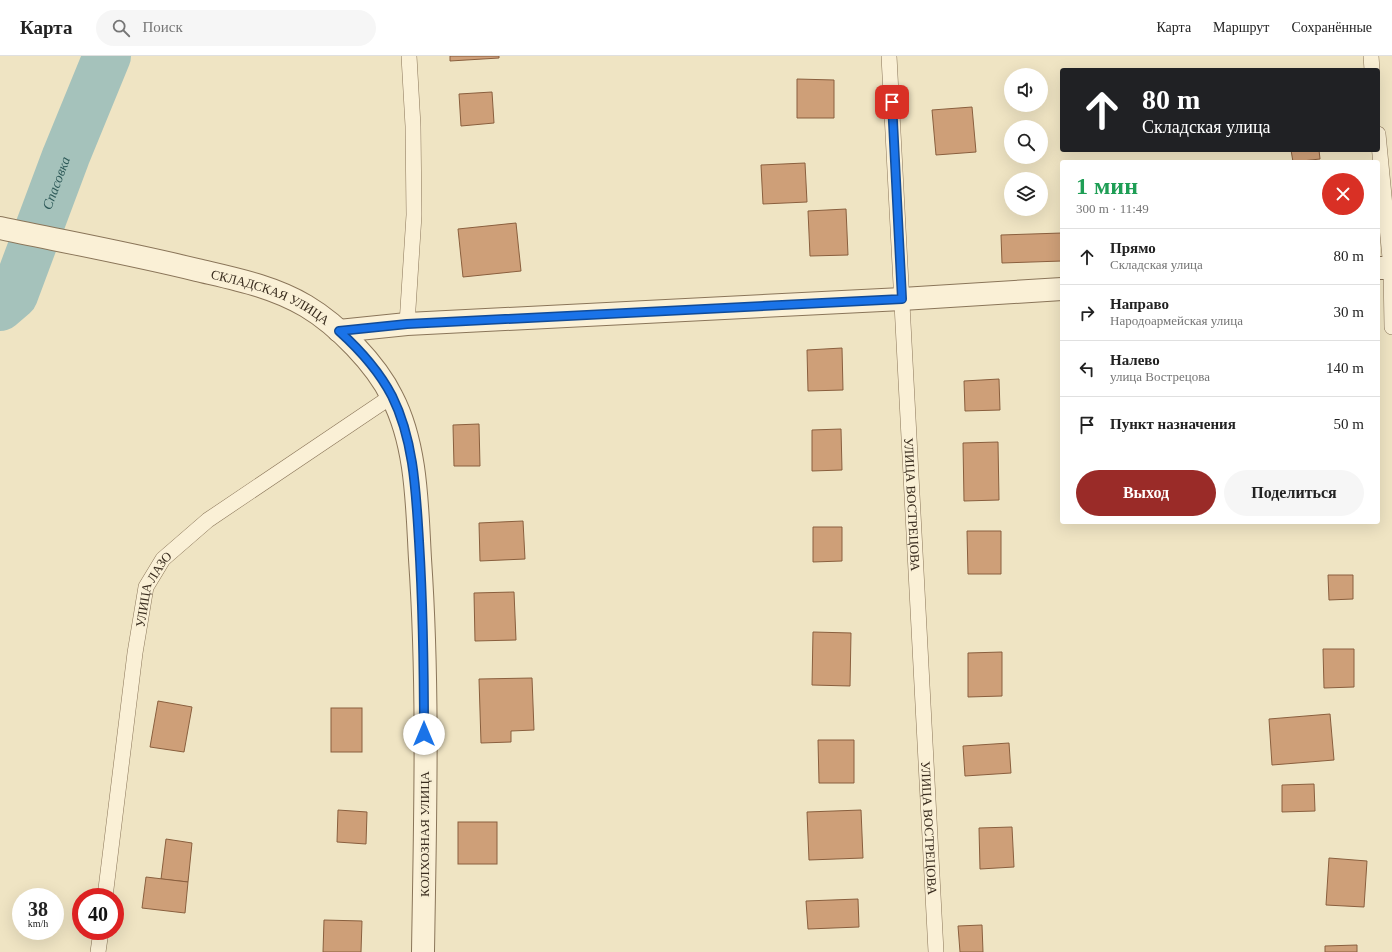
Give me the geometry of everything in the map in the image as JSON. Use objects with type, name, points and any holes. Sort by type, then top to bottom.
[{"type":"street","name":"СКЛАДСКАЯ УЛИЦА","points":[[0,228],[174,264],[277,291],[309,307],[356,347],[392,396],[405,429]]},
{"type":"street","points":[[339,331],[407,324],[902,299],[1060,289]]},
{"type":"street","name":"КОЛХОЗНАЯ УЛИЦА","points":[[405,429],[412,464],[418,512],[424,610],[425,796],[423,952]]},
{"type":"lane","points":[[407,324],[414,215],[413,126],[409,56]]},
{"type":"lane","name":"УЛИЦА ВОСТРЕЦОВА","points":[[889,56],[936,952]]},
{"type":"lane","points":[[1371,56],[1372,68]]},
{"type":"lane","points":[[1380,164],[1392,327]]},
{"type":"lane","name":"УЛИЦА ЛАЗО","points":[[106,888],[135,653],[146,587],[163,559],[208,520],[392,396]]},
{"type":"lane","points":[[98,952],[100,940]]},
{"type":"building","points":[[450,56],[499,56],[499,58],[450,61]]},
{"type":"building","points":[[797,79],[834,80],[834,118],[797,118]]},
{"type":"building","points":[[492,92],[494,123],[461,126],[459,94]]},
{"type":"building","points":[[972,107],[976,152],[936,155],[932,110]]},
{"type":"building","points":[[1291,152],[1319,152],[1320,159],[1293,160]]},
{"type":"building","points":[[805,163],[807,202],[763,204],[761,165]]},
{"type":"building","points":[[846,209],[848,255],[810,256],[808,211]]},
{"type":"building","points":[[516,223],[521,271],[463,277],[458,229]]},
{"type":"building","points":[[1060,233],[1060,261],[1002,263],[1001,235]]},
{"type":"building","points":[[842,348],[843,390],[808,391],[807,350]]},
{"type":"building","points":[[999,379],[1000,410],[965,411],[964,381]]},
{"type":"building","points":[[479,424],[480,466],[454,466],[453,425]]},
{"type":"building","points":[[841,429],[842,470],[812,471],[812,430]]},
{"type":"building","points":[[998,442],[999,500],[964,501],[963,443]]},
{"type":"building","points":[[523,521],[525,559],[480,561],[479,523]]},
{"type":"building","points":[[813,527],[842,527],[842,561],[813,562]]},
{"type":"building","points":[[967,531],[1001,531],[1001,574],[968,574]]},
{"type":"building","points":[[1328,575],[1353,575],[1353,599],[1329,600]]},
{"type":"building","points":[[514,592],[516,640],[475,641],[474,593]]},
{"type":"building","points":[[813,632],[851,633],[850,686],[812,685]]},
{"type":"building","points":[[1323,649],[1354,649],[1354,687],[1324,688]]},
{"type":"building","points":[[1002,652],[1002,696],[968,697],[968,653]]},
{"type":"building","points":[[532,678],[534,730],[511,731],[511,742],[481,743],[479,679]]},
{"type":"building","points":[[158,701],[192,707],[184,752],[150,747]]},
{"type":"building","points":[[331,708],[362,708],[362,752],[331,752]]},
{"type":"building","points":[[1330,714],[1334,760],[1272,765],[1269,719]]},
{"type":"building","points":[[818,740],[854,740],[854,783],[819,783]]},
{"type":"building","points":[[1009,743],[1011,773],[965,776],[963,746]]},
{"type":"building","points":[[1314,784],[1315,811],[1282,812],[1282,785]]},
{"type":"building","points":[[338,810],[367,812],[366,844],[337,842]]},
{"type":"building","points":[[861,810],[863,858],[809,860],[807,812]]},
{"type":"building","points":[[458,822],[497,822],[497,864],[458,864]]},
{"type":"building","points":[[1012,827],[1014,867],[980,869],[979,828]]},
{"type":"building","points":[[166,839],[192,843],[188,882],[161,879]]},
{"type":"building","points":[[1329,858],[1367,861],[1364,907],[1326,905]]},
{"type":"building","points":[[146,877],[188,882],[185,913],[142,908]]},
{"type":"building","points":[[858,899],[859,927],[808,929],[806,901]]},
{"type":"building","points":[[324,920],[362,921],[361,952],[323,952]]},
{"type":"building","points":[[982,925],[983,952],[960,952],[958,926]]},
{"type":"building","points":[[1357,945],[1357,952],[1325,952],[1325,946]]},
{"type":"waterway","name":"Спасовка","points":[[0,307],[14,295],[66,156],[107,56]]},
{"type":"route","points":[[424,734],[424,610],[418,512],[412,464],[405,429],[392,396],[377,373],[356,347],[339,331],[407,324],[902,299],[892,102]]}]
